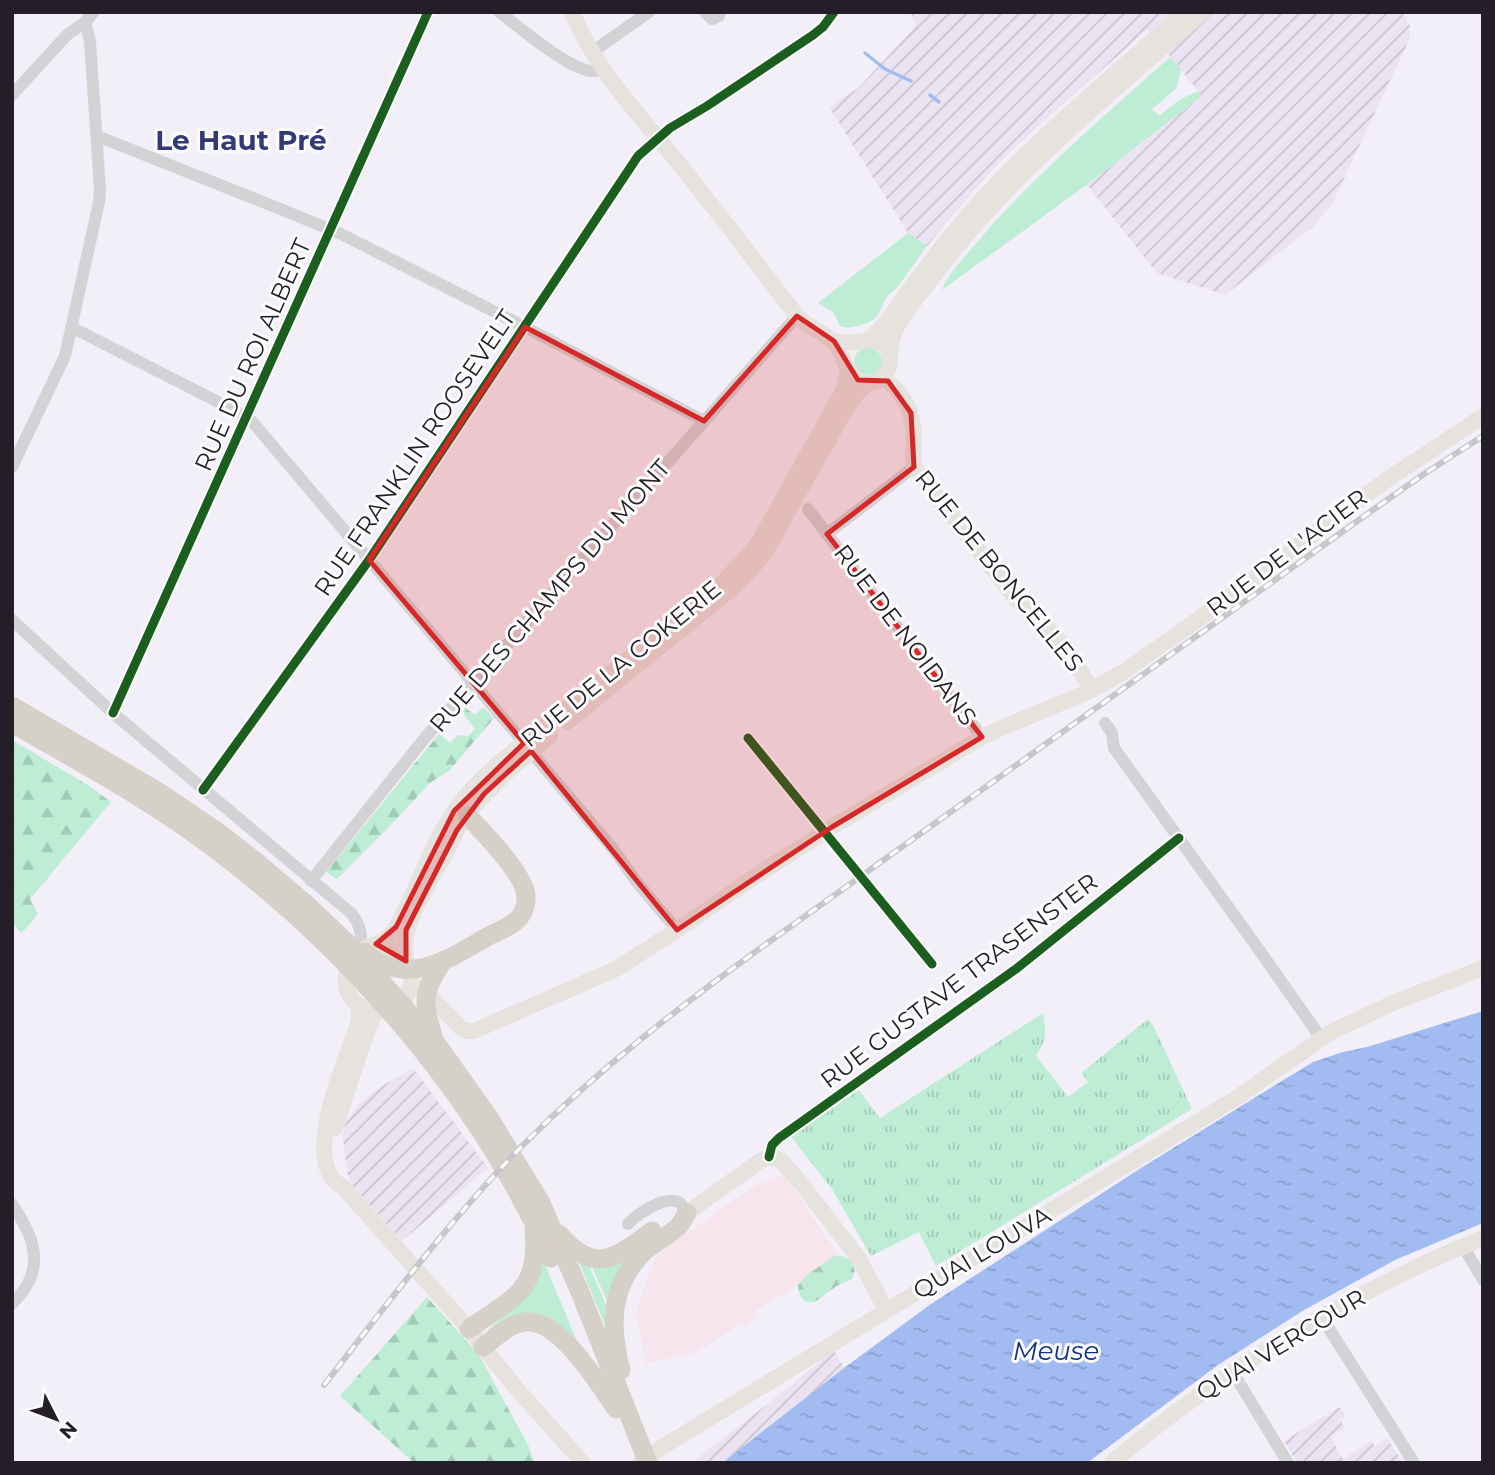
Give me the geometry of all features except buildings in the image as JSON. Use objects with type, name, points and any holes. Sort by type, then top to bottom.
[{"type":"highway","points":[[12,706],[162,794],[218,832],[306,904],[354,948],[436,1043],[488,1116],[620,1406]]},
{"type":"highway","points":[[12,723],[155,807],[230,860],[295,914],[357,975],[422,1051],[530,1204],[579,1253],[590,1258],[603,1259],[624,1252],[673,1216],[687,1213]]},
{"type":"highway","points":[[354,948],[382,964],[402,969],[425,967],[444,961],[517,921],[523,912],[526,897],[524,886],[467,815]]},
{"type":"highway","points":[[436,1043],[428,1018],[427,991],[431,978],[444,961]]},
{"type":"highway","points":[[469,1329],[502,1308],[520,1292],[529,1279],[535,1248],[530,1204]]},
{"type":"highway","points":[[620,1406],[624,1382],[613,1326],[618,1293],[636,1261],[654,1243],[679,1226],[687,1213]]},
{"type":"highway","points":[[551,1225],[629,1429],[638,1463]]},
{"type":"highway","points":[[484,1347],[513,1325],[526,1321],[539,1324],[580,1358],[620,1406]]},
{"type":"highway","points":[[629,1429],[648,1463]]},
{"type":"main road","points":[[572,12],[601,68],[708,200],[797,316],[811,328],[834,341],[882,344],[890,355]]},
{"type":"main road","points":[[848,367],[849,351],[885,325],[932,260],[1002,178],[1185,12]]},
{"type":"main road","points":[[834,341],[858,380],[877,382],[884,377],[890,367],[894,331],[936,272],[982,217],[1052,145],[1203,12]]},
{"type":"main road","name":"RUE DE LA COKERIE","points":[[411,985],[404,946],[406,930],[467,815],[527,747],[721,584],[747,557],[761,538],[838,400],[847,379],[848,367]]},
{"type":"main road","name":"RUE DE BONCELLES","points":[[884,377],[906,401],[911,413],[914,467],[1016,599],[1056,636],[1093,690]]},
{"type":"main road","name":"RUE DE LA COKERIE","points":[[354,948],[376,944],[387,938],[396,928],[444,826],[459,804],[486,775],[527,747],[729,591],[750,571],[775,536],[847,407],[868,383]]},
{"type":"main road","name":"RUE DE L'ACIER","points":[[411,985],[424,990],[461,1028],[474,1031],[616,969],[832,827],[982,737],[1093,690],[1123,672],[1388,479],[1483,416]]},
{"type":"main road","points":[[376,944],[393,949],[406,961]]},
{"type":"main road","points":[[354,948],[344,979],[347,991],[359,1006],[375,1012],[396,1006],[408,993],[411,985]]},
{"type":"main road","name":"QUAI LOUVA","points":[[638,1463],[1238,1097],[1341,1026],[1483,968]]},
{"type":"main road","points":[[359,1006],[359,1020],[333,1096],[324,1139],[329,1174],[469,1329],[516,1388],[583,1463]]},
{"type":"main road","points":[[342,1186],[335,1155],[335,1129],[375,1012]]},
{"type":"main road","points":[[769,1157],[781,1160],[790,1169],[842,1235],[859,1259],[886,1310]]},
{"type":"main road","name":"RUE GUSTAVE TRASENSTER","points":[[687,1213],[769,1157]]},
{"type":"main road","name":"QUAI VERCOUR","points":[[1111,1463],[1179,1409],[1277,1342],[1411,1270],[1483,1238]]},
{"type":"street","points":[[12,95],[67,35],[94,12]]},
{"type":"street","name":"RUE DU ROI ALBERT","points":[[113,713],[428,12]]},
{"type":"street","points":[[499,12],[580,68],[593,71],[601,68]]},
{"type":"street","points":[[592,52],[649,12]]},
{"type":"street","points":[[705,12],[712,19],[719,16],[720,12]]},
{"type":"street","name":"RUE FRANKLIN ROOSEVELT","points":[[203,790],[369,560],[638,156],[657,138],[814,35],[834,12]]},
{"type":"street","points":[[12,467],[61,365],[99,202],[90,41],[85,22]]},
{"type":"street","points":[[97,135],[331,230],[704,421]]},
{"type":"street","name":"RUE DES CHAMPS DU MONT","points":[[311,881],[473,683],[797,316]]},
{"type":"street","points":[[71,327],[247,417],[256,425],[614,850],[677,930]]},
{"type":"street","name":"RUE DE NOIDANS","points":[[827,534],[914,467]]},
{"type":"street","name":"RUE DE NOIDANS","points":[[807,509],[982,737]]},
{"type":"street","points":[[12,620],[113,713],[342,905],[358,922],[361,934],[354,948]]},
{"type":"street","points":[[1105,723],[1111,733],[1114,748],[1321,1038]]},
{"type":"street","name":"RUE GUSTAVE TRASENSTER","points":[[769,1157],[772,1145],[779,1138],[1016,969],[1179,838]]},
{"type":"street","points":[[628,1224],[640,1212],[672,1200],[682,1205],[687,1213]]},
{"type":"street","points":[[12,1204],[29,1231],[34,1261],[26,1286],[12,1304]]},
{"type":"street","points":[[1463,1246],[1483,1279]]},
{"type":"street","points":[[1321,1316],[1414,1463]]},
{"type":"street","points":[[1232,1371],[1288,1463]]},
{"type":"highlighted area","points":[[797,316],[834,341],[858,380],[888,381],[911,413],[914,467],[827,534],[982,737],[832,827],[677,930],[531,751],[484,794],[457,830],[406,930],[406,961],[376,944],[396,927],[454,811],[524,743],[369,560],[525,327],[704,421]]},
{"type":"shaded area","points":[[910,12],[1400,12],[1410,26],[1410,38],[1331,206],[1310,229],[1225,295],[1157,273],[1087,185],[1202,96],[1148,29],[1001,161],[927,246],[908,233],[829,107],[858,88],[916,25]]},
{"type":"shaded area","points":[[413,1068],[488,1168],[402,1241],[352,1185],[347,1173],[343,1137],[347,1120],[359,1104],[377,1089]]},
{"type":"shaded area","points":[[784,1174],[841,1259],[755,1311],[758,1318],[745,1327],[740,1324],[700,1350],[687,1355],[646,1363],[636,1312],[654,1260],[660,1252],[754,1186]]},
{"type":"shaded area","points":[[834,1350],[844,1368],[722,1463],[691,1463],[765,1406]]},
{"type":"shaded area","points":[[1339,1407],[1346,1416],[1340,1420],[1345,1428],[1330,1437],[1343,1459],[1371,1441],[1375,1446],[1387,1438],[1403,1463],[1297,1463],[1284,1441]]},
{"type":"green space","points":[[1170,57],[1181,70],[1176,89],[1152,109],[1159,116],[1179,100],[1198,91],[1202,96],[1089,183],[942,290],[960,262],[1019,196]]},
{"type":"green space","points":[[908,233],[927,246],[896,289],[889,294],[878,315],[857,326],[840,326],[833,312],[818,303]]},
{"type":"green space","points":[[870,347],[881,356],[882,366],[874,373],[860,374],[855,364],[855,356]]},
{"type":"green space","points":[[464,707],[475,715],[483,707],[494,718],[449,771],[431,782],[337,879],[326,872],[439,734],[450,743],[458,735],[468,736],[475,729],[464,715]]},
{"type":"green space","points":[[12,740],[111,802],[30,899],[38,914],[21,933],[12,923]]},
{"type":"green space","points":[[1043,1013],[1045,1036],[1036,1056],[1068,1097],[1088,1082],[1081,1073],[1148,1019],[1192,1109],[936,1266],[919,1232],[871,1256],[832,1189],[791,1137],[859,1090],[880,1118]]},
{"type":"green space","points":[[627,1254],[607,1301],[591,1264]]},
{"type":"green space","points":[[834,1256],[843,1256],[851,1261],[855,1271],[852,1279],[816,1301],[805,1301],[799,1293],[798,1285],[807,1275]]},
{"type":"green space","points":[[578,1260],[587,1261],[606,1305],[605,1325]]},
{"type":"green space","points":[[541,1262],[544,1262],[579,1346],[556,1328],[488,1330],[510,1311]]},
{"type":"green space","points":[[427,1297],[479,1355],[535,1463],[414,1463],[340,1396]]},
{"type":"water","name":"Meuse","points":[[1483,1011],[1483,1223],[1395,1260],[1304,1310],[1218,1365],[1087,1463],[722,1463],[931,1304],[1141,1168],[1313,1062]]},
{"type":"waterway","points":[[865,53],[885,69],[911,81]]},
{"type":"waterway","points":[[930,95],[939,102]]},
{"type":"railway","points":[[324,1385],[471,1201],[553,1116],[640,1040],[762,947],[1370,512],[1483,436]]},
{"type":"cycle path","points":[[113,713],[428,12]]},
{"type":"cycle path","points":[[203,790],[369,560],[638,156],[670,128],[813,35],[834,12]]},
{"type":"cycle path","points":[[748,738],[932,964]]},
{"type":"cycle path","points":[[769,1157],[772,1145],[779,1138],[1016,969],[1179,838]]},
{"type":"district","name":"Le Haut Pré","points":[[241,140]]}]
